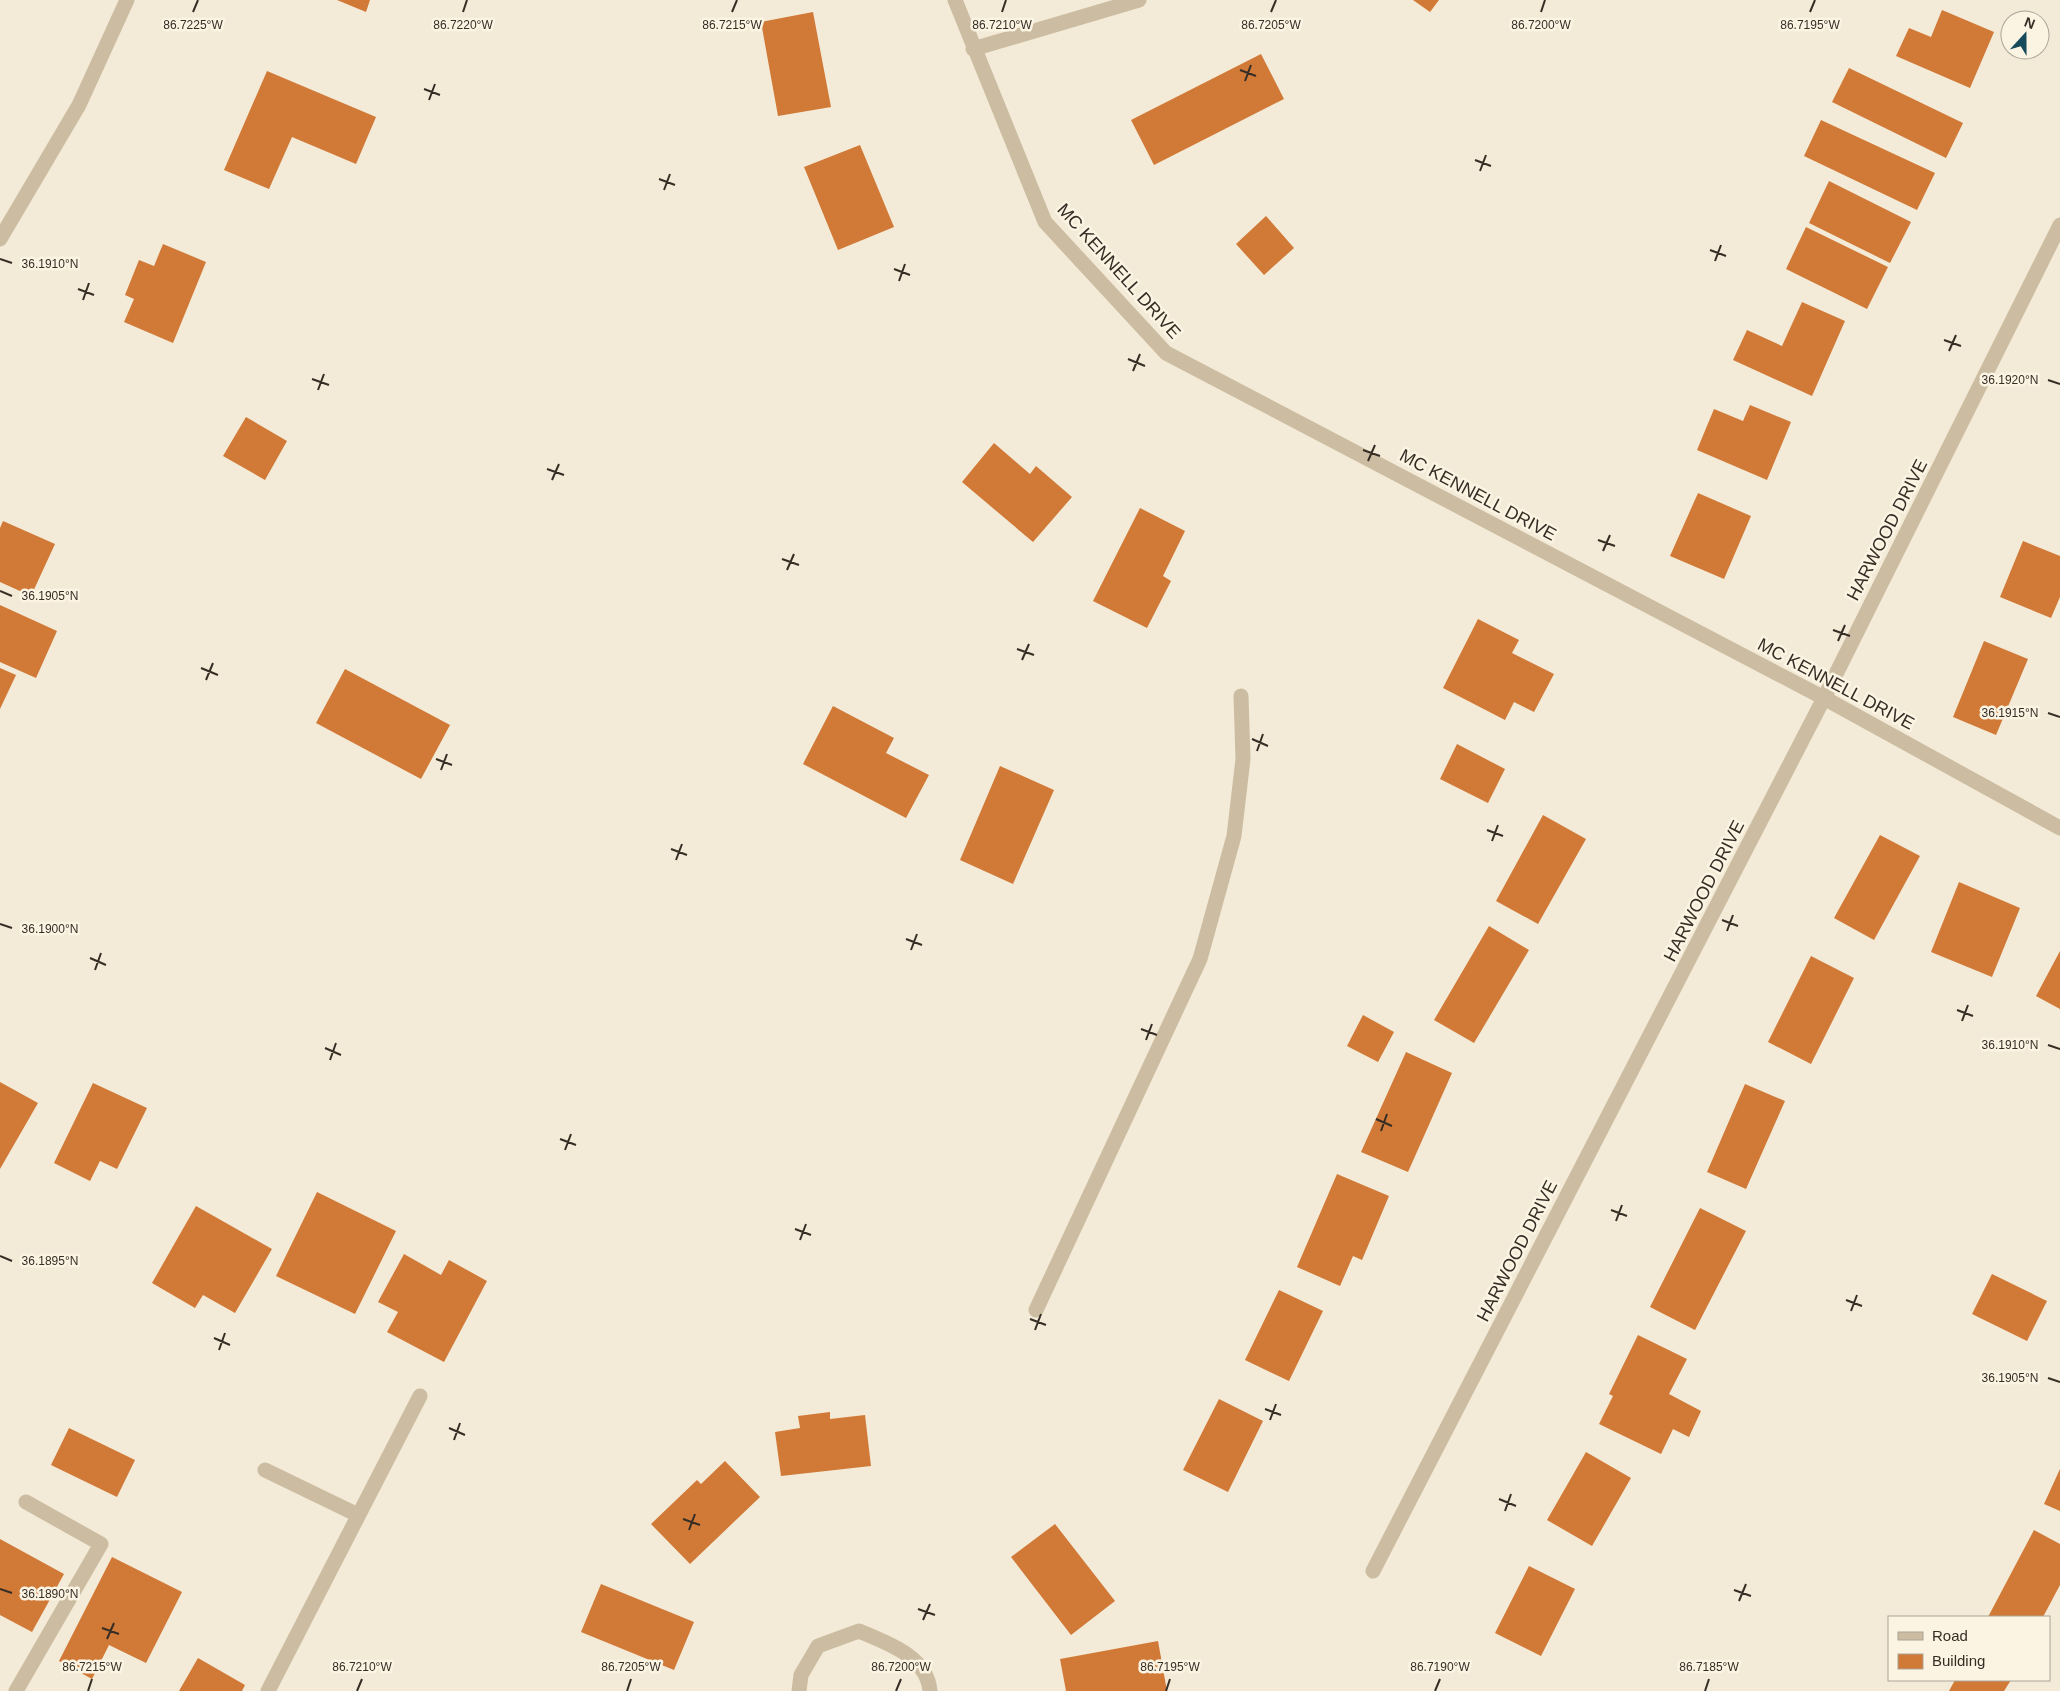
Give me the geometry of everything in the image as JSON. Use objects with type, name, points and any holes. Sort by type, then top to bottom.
[{"type":"street","points":[[0,239],[79,105],[126,0]]},
{"type":"street","name":"MC KENNELL DRIVE","points":[[955,0],[973,49],[1045,222],[1166,353],[1824,698],[2060,828]]},
{"type":"street","points":[[973,49],[1139,0]]},
{"type":"street","name":"HARWOOD DRIVE","points":[[1373,1570],[1824,698],[2060,225]]},
{"type":"street","points":[[1036,1310],[1200,959],[1234,836],[1243,759],[1240,696]]},
{"type":"street","points":[[268,1691],[420,1396]]},
{"type":"street","points":[[265,1470],[358,1516]]},
{"type":"street","points":[[16,1691],[101,1544],[26,1502]]},
{"type":"street","points":[[799,1691],[801,1675],[818,1646],[859,1630],[904,1650],[929,1678],[930,1691]]},
{"type":"building","points":[[337,0],[370,0],[366,12]]},
{"type":"building","points":[[1413,0],[1439,0],[1430,12]]},
{"type":"building","points":[[1942,10],[1994,32],[1970,88],[1896,56],[1909,28],[1931,37]]},
{"type":"building","points":[[813,12],[831,107],[778,116],[761,22]]},
{"type":"building","points":[[1261,54],[1284,99],[1154,165],[1131,120]]},
{"type":"building","points":[[1849,68],[1963,123],[1946,158],[1832,102]]},
{"type":"building","points":[[267,71],[376,117],[356,164],[292,137],[269,189],[224,170]]},
{"type":"building","points":[[1821,120],[1935,173],[1917,210],[1804,156]]},
{"type":"building","points":[[860,145],[894,227],[838,250],[804,167]]},
{"type":"building","points":[[1829,181],[1911,222],[1890,263],[1809,223]]},
{"type":"building","points":[[1266,216],[1294,248],[1264,275],[1236,244]]},
{"type":"building","points":[[1806,227],[1888,267],[1867,309],[1786,269]]},
{"type":"building","points":[[163,244],[206,262],[173,343],[124,322],[134,299],[125,295],[139,260],[154,266]]},
{"type":"building","points":[[1802,302],[1845,321],[1812,396],[1733,360],[1747,330],[1782,346]]},
{"type":"building","points":[[1750,405],[1791,422],[1767,480],[1697,450],[1714,409],[1743,421]]},
{"type":"building","points":[[246,417],[287,441],[265,480],[223,456]]},
{"type":"building","points":[[994,443],[1030,474],[1036,466],[1072,497],[1033,542],[962,482]]},
{"type":"building","points":[[1698,493],[1751,516],[1724,579],[1670,556]]},
{"type":"building","points":[[1140,508],[1185,531],[1163,576],[1171,581],[1147,628],[1093,601]]},
{"type":"building","points":[[3,521],[55,544],[31,596],[0,582],[0,528]]},
{"type":"building","points":[[2023,541],[2060,556],[2060,597],[2051,618],[2000,597]]},
{"type":"building","points":[[0,605],[57,631],[36,678],[0,662]]},
{"type":"building","points":[[1478,619],[1519,640],[1512,653],[1554,674],[1534,712],[1514,702],[1505,720],[1443,688]]},
{"type":"building","points":[[1984,641],[2028,659],[1996,735],[1953,717]]},
{"type":"building","points":[[0,668],[16,675],[0,709]]},
{"type":"building","points":[[345,669],[450,725],[421,779],[316,723]]},
{"type":"building","points":[[833,706],[894,738],[886,753],[929,775],[906,818],[803,764]]},
{"type":"building","points":[[1457,744],[1505,769],[1488,803],[1440,779]]},
{"type":"building","points":[[1000,766],[1054,790],[1013,884],[960,860]]},
{"type":"building","points":[[1543,815],[1586,839],[1538,924],[1496,901]]},
{"type":"building","points":[[1880,835],[1920,856],[1874,940],[1834,918]]},
{"type":"building","points":[[1959,882],[2020,908],[1992,977],[1931,952]]},
{"type":"building","points":[[1489,926],[1529,950],[1474,1043],[1434,1020]]},
{"type":"building","points":[[2060,951],[2060,1009],[2036,996]]},
{"type":"building","points":[[1811,956],[1854,978],[1811,1064],[1768,1042]]},
{"type":"building","points":[[1363,1015],[1394,1032],[1378,1062],[1347,1046]]},
{"type":"building","points":[[1406,1052],[1452,1073],[1408,1172],[1361,1152]]},
{"type":"building","points":[[0,1082],[38,1103],[0,1169]]},
{"type":"building","points":[[93,1083],[147,1108],[117,1169],[100,1161],[90,1181],[54,1163]]},
{"type":"building","points":[[1745,1084],[1785,1101],[1746,1189],[1707,1172]]},
{"type":"building","points":[[1337,1174],[1389,1196],[1362,1260],[1353,1256],[1340,1286],[1297,1267]]},
{"type":"building","points":[[317,1192],[396,1231],[355,1314],[276,1276]]},
{"type":"building","points":[[196,1206],[272,1249],[235,1313],[203,1295],[195,1308],[152,1283]]},
{"type":"building","points":[[1700,1208],[1746,1231],[1695,1330],[1650,1307]]},
{"type":"building","points":[[404,1254],[441,1275],[449,1260],[487,1281],[444,1362],[387,1332],[398,1312],[378,1302]]},
{"type":"building","points":[[1992,1274],[2047,1301],[2027,1341],[1972,1314]]},
{"type":"building","points":[[1279,1290],[1323,1311],[1289,1381],[1245,1360]]},
{"type":"building","points":[[1638,1335],[1687,1359],[1669,1394],[1701,1411],[1689,1437],[1673,1429],[1661,1454],[1599,1424],[1613,1396],[1609,1394]]},
{"type":"building","points":[[1219,1399],[1263,1421],[1228,1492],[1183,1470]]},
{"type":"building","points":[[830,1412],[830,1419],[865,1415],[871,1466],[781,1476],[775,1432],[800,1428],[798,1416]]},
{"type":"building","points":[[69,1428],[135,1460],[117,1497],[51,1465]]},
{"type":"building","points":[[1586,1452],[1631,1478],[1592,1546],[1547,1520]]},
{"type":"building","points":[[725,1461],[760,1497],[690,1564],[651,1524],[697,1480],[701,1484]]},
{"type":"building","points":[[2060,1469],[2060,1511],[2044,1504]]},
{"type":"building","points":[[1055,1524],[1115,1601],[1071,1635],[1011,1557]]},
{"type":"building","points":[[2034,1530],[2060,1544],[2060,1585],[2044,1616],[1989,1616]]},
{"type":"building","points":[[0,1539],[64,1574],[32,1632],[0,1615]]},
{"type":"building","points":[[112,1557],[182,1592],[146,1663],[109,1645],[92,1679],[59,1661]]},
{"type":"building","points":[[1529,1566],[1575,1589],[1541,1656],[1495,1633]]},
{"type":"building","points":[[601,1584],[694,1622],[674,1670],[581,1632]]},
{"type":"building","points":[[1158,1641],[1167,1691],[1066,1691],[1060,1659]]},
{"type":"building","points":[[198,1658],[245,1685],[242,1691],[179,1691]]},
{"type":"building","points":[[1954,1681],[2010,1681],[2004,1691],[1949,1691]]}]
